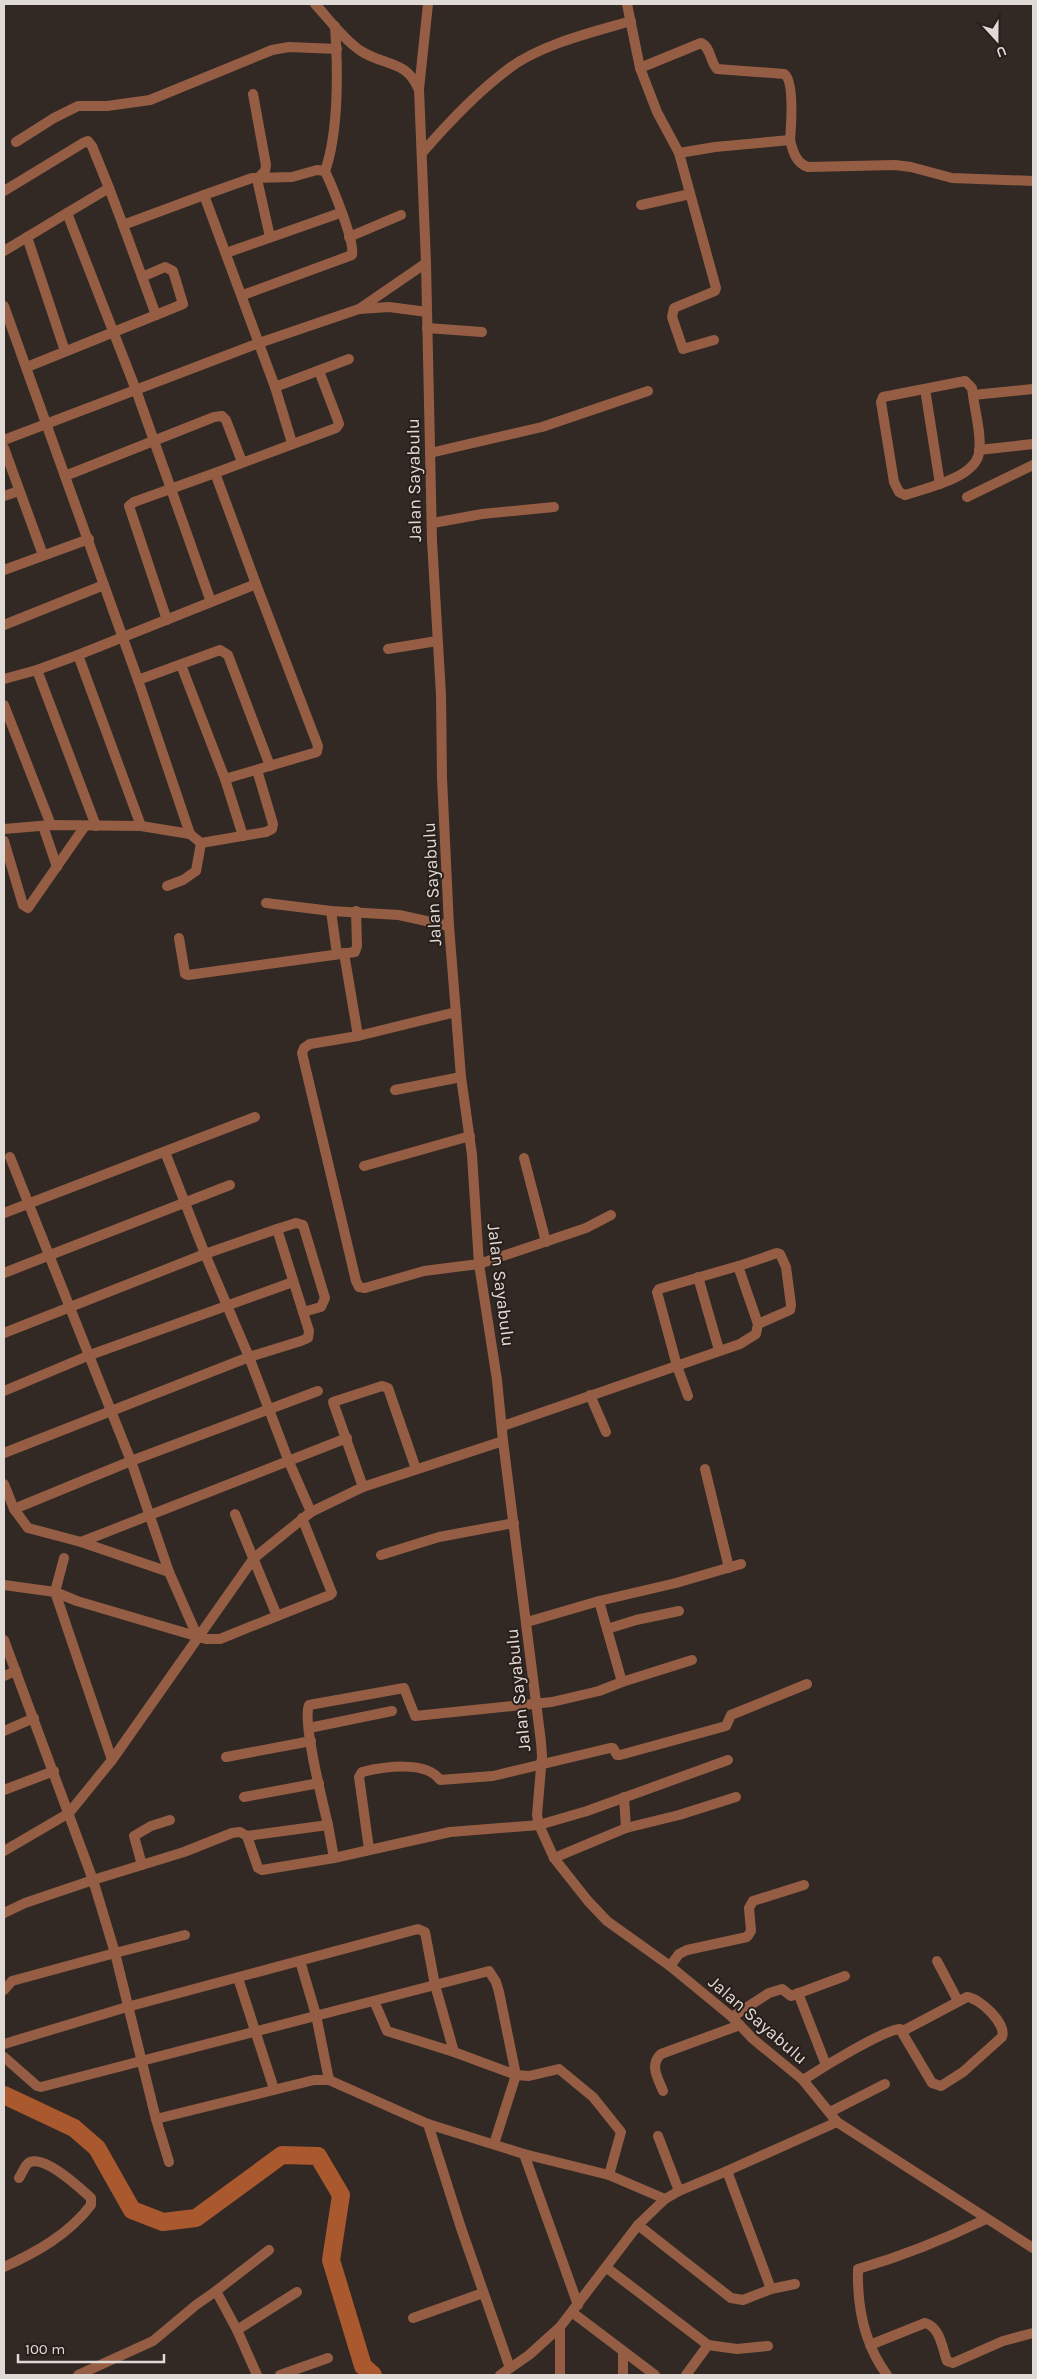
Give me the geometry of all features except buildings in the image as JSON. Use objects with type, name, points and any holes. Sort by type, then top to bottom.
[{"type":"street","points":[[315,4],[362,52],[407,70],[413,75],[419,88]]},
{"type":"street","name":"Jalan Sayabulu","points":[[428,4],[419,88],[426,263],[432,541],[438,641],[449,926],[461,1077],[470,1136],[479,1264],[503,1426],[503,1442],[537,1704],[541,1763],[537,1815],[539,1825],[554,1858],[588,1901],[607,1920],[670,1966],[732,2017],[803,2080],[838,2122],[1033,2248]]},
{"type":"street","points":[[627,4],[632,21],[640,68],[657,112],[679,153],[716,288],[715,291],[674,308],[672,317],[683,348],[714,340]]},
{"type":"street","points":[[422,153],[468,103],[508,69],[526,58],[569,40],[632,21]]},
{"type":"street","points":[[243,295],[349,257],[353,250],[325,171],[334,126],[337,48],[335,26]]},
{"type":"street","points":[[640,68],[702,43],[706,46],[712,64],[718,69],[784,74],[789,80],[791,98],[790,140],[795,157],[802,165],[808,167],[895,165],[911,167],[952,178],[1033,181]]},
{"type":"street","points":[[16,142],[54,118],[78,106],[108,106],[150,100],[272,50],[289,47],[337,48]]},
{"type":"street","points":[[253,94],[266,164],[265,171],[257,179]]},
{"type":"street","points":[[679,153],[715,147],[790,140]]},
{"type":"street","points":[[4,191],[88,141],[109,188],[156,315]]},
{"type":"street","points":[[123,225],[247,180],[292,177],[317,170],[325,171]]},
{"type":"street","points":[[257,179],[270,237]]},
{"type":"street","points":[[4,251],[109,188]]},
{"type":"street","points":[[641,205],[690,194]]},
{"type":"street","points":[[204,195],[276,387],[292,443]]},
{"type":"street","points":[[67,213],[136,390],[211,602]]},
{"type":"street","points":[[226,253],[340,213]]},
{"type":"street","points":[[349,237],[401,215]]},
{"type":"street","points":[[26,237],[65,351]]},
{"type":"street","points":[[359,309],[426,263]]},
{"type":"street","points":[[27,367],[113,334],[183,304],[173,271],[165,267],[142,277]]},
{"type":"street","points":[[4,306],[89,539],[190,834]]},
{"type":"street","points":[[4,440],[259,343],[359,309],[389,307],[427,312]]},
{"type":"street","points":[[427,328],[482,332]]},
{"type":"street","points":[[276,387],[348,359]]},
{"type":"street","points":[[167,620],[129,506],[134,502],[336,428],[339,424],[319,371]]},
{"type":"street","points":[[965,381],[972,388],[979,450],[977,459],[971,468],[940,484],[905,495],[896,490],[882,399],[886,396],[925,389],[965,381]]},
{"type":"street","points":[[925,389],[940,484]]},
{"type":"street","points":[[973,395],[1033,389]]},
{"type":"street","points":[[430,453],[542,427],[648,391]]},
{"type":"street","points":[[65,476],[153,440],[214,417],[222,416],[226,420],[242,462]]},
{"type":"street","points":[[979,450],[1033,444]]},
{"type":"street","points":[[4,448],[43,556]]},
{"type":"street","points":[[967,496],[1033,464]]},
{"type":"street","points":[[214,473],[318,750],[315,754],[225,779]]},
{"type":"street","points":[[4,496],[19,491]]},
{"type":"street","points":[[433,523],[482,514],[554,507]]},
{"type":"street","points":[[4,570],[89,539]]},
{"type":"street","points":[[4,679],[37,670],[78,655],[256,584]]},
{"type":"street","points":[[4,624],[104,585]]},
{"type":"street","points":[[388,649],[438,641]]},
{"type":"street","points":[[138,680],[220,650],[228,655],[270,766]]},
{"type":"street","points":[[78,655],[141,826]]},
{"type":"street","points":[[181,665],[225,779],[243,836]]},
{"type":"street","points":[[37,670],[91,826]]},
{"type":"street","points":[[4,705],[47,826],[57,867]]},
{"type":"street","points":[[4,829],[47,826],[141,826],[190,834],[201,843],[266,832],[272,829],[273,824],[257,770]]},
{"type":"street","points":[[4,841],[23,904],[27,908],[32,906],[57,867],[91,826]]},
{"type":"street","points":[[167,886],[183,880],[196,871],[201,843]]},
{"type":"street","points":[[266,903],[331,911],[399,915],[449,926]]},
{"type":"street","points":[[331,911],[358,1036]]},
{"type":"street","points":[[178,938],[183,969],[188,976],[340,953],[356,949],[356,911]]},
{"type":"street","points":[[456,1012],[358,1036],[310,1044],[306,1046],[302,1053],[359,1287],[365,1288],[424,1271],[479,1264],[586,1228],[611,1215]]},
{"type":"street","points":[[396,1090],[461,1077]]},
{"type":"street","points":[[4,1213],[255,1117]]},
{"type":"street","points":[[364,1166],[470,1136]]},
{"type":"street","points":[[165,1152],[226,1306],[249,1357],[289,1462],[312,1512]]},
{"type":"street","points":[[10,1157],[131,1461],[169,1572],[198,1638]]},
{"type":"street","points":[[524,1158],[546,1242]]},
{"type":"street","points":[[4,1272],[230,1186]]},
{"type":"street","points":[[4,1332],[205,1254],[296,1223],[302,1225],[311,1249],[324,1298],[321,1307],[303,1312]]},
{"type":"street","points":[[4,1453],[249,1357],[308,1338],[310,1331],[277,1229]]},
{"type":"street","points":[[688,1396],[677,1366],[657,1292],[659,1289],[777,1253],[780,1254],[786,1267],[790,1310],[758,1324]]},
{"type":"street","points":[[503,1426],[677,1366],[756,1334],[758,1324],[739,1266]]},
{"type":"street","points":[[698,1277],[719,1350]]},
{"type":"street","points":[[4,1391],[90,1355],[293,1282]]},
{"type":"street","points":[[363,1487],[333,1402],[385,1386],[392,1399],[416,1469]]},
{"type":"street","points":[[14,1509],[131,1461],[318,1391]]},
{"type":"street","points":[[590,1395],[606,1432]]},
{"type":"street","points":[[81,1542],[347,1438]]},
{"type":"street","points":[[4,1852],[69,1813],[112,1760],[254,1558],[302,1518],[363,1487],[503,1442]]},
{"type":"street","points":[[704,1470],[729,1568]]},
{"type":"street","points":[[4,1484],[14,1509],[24,1524],[31,1530],[81,1542],[169,1572]]},
{"type":"street","points":[[235,1514],[277,1616]]},
{"type":"street","points":[[4,1584],[55,1592],[198,1638],[220,1639],[332,1593],[302,1518]]},
{"type":"street","points":[[381,1556],[439,1536],[514,1523]]},
{"type":"street","points":[[64,1558],[55,1592],[112,1760]]},
{"type":"street","points":[[527,1622],[741,1564]]},
{"type":"street","points":[[599,1601],[622,1682]]},
{"type":"street","points":[[607,1629],[636,1620],[679,1611]]},
{"type":"street","points":[[4,1640],[93,1880],[115,1953],[141,2062],[168,2162]]},
{"type":"street","points":[[334,1858],[309,1728],[307,1709],[311,1704],[402,1688],[405,1689],[413,1715],[415,1716],[537,1704],[578,1696],[692,1660]]},
{"type":"street","points":[[4,1676],[16,1671]]},
{"type":"street","points":[[369,1849],[359,1782],[359,1776],[362,1772],[395,1766],[424,1769],[444,1781],[493,1776],[610,1748],[613,1748],[617,1755],[620,1755],[726,1726],[731,1715],[807,1684]]},
{"type":"street","points":[[309,1728],[392,1711]]},
{"type":"street","points":[[4,1730],[34,1718]]},
{"type":"street","points":[[226,1757],[311,1741]]},
{"type":"street","points":[[247,1836],[258,1868],[262,1870],[334,1858],[450,1832],[539,1825],[587,1811],[728,1760]]},
{"type":"street","points":[[4,1790],[54,1771]]},
{"type":"street","points":[[244,1797],[319,1782]]},
{"type":"street","points":[[624,1797],[626,1828]]},
{"type":"street","points":[[554,1858],[626,1828],[679,1815],[736,1797]]},
{"type":"street","points":[[142,1865],[134,1836],[151,1826],[170,1820]]},
{"type":"street","points":[[4,1913],[25,1903],[184,1852],[232,1833],[240,1832],[247,1836],[328,1825]]},
{"type":"street","points":[[670,1966],[679,1954],[687,1950],[747,1937],[751,1931],[749,1908],[753,1901],[804,1884]]},
{"type":"street","points":[[4,2044],[127,2006],[418,1929],[425,1932],[435,1985],[454,2052]]},
{"type":"street","points":[[4,1990],[12,1981],[185,1934]]},
{"type":"street","points":[[300,1961],[316,2015],[329,2080]]},
{"type":"street","points":[[937,1961],[958,2001]]},
{"type":"street","points":[[4,2057],[37,2086],[41,2087],[489,1971],[496,1982],[499,1992],[516,2075],[494,2144]]},
{"type":"street","points":[[732,2017],[769,1993],[782,1989],[791,1996],[845,1976]]},
{"type":"street","points":[[238,1978],[274,2089]]},
{"type":"street","points":[[798,1993],[826,2065]]},
{"type":"street","points":[[803,2080],[826,2065],[897,2029],[903,2031],[932,2084],[941,2086],[963,2072],[1002,2038],[1004,2033],[1002,2026],[975,1998],[967,1997],[903,2031]]},
{"type":"street","points":[[374,2000],[387,2032],[454,2052],[516,2075],[529,2076],[559,2069],[593,2096],[621,2132],[609,2175]]},
{"type":"street","points":[[663,2091],[654,2066],[655,2060],[661,2054],[740,2025]]},
{"type":"street","points":[[156,2120],[274,2089],[314,2080],[329,2080],[428,2124],[524,2154],[609,2175],[665,2199]]},
{"type":"street","points":[[830,2112],[885,2084]]},
{"type":"street","points":[[500,2375],[529,2355],[560,2327],[638,2225],[665,2199],[679,2191],[728,2172],[838,2122]]},
{"type":"street","points":[[428,2124],[483,2293],[510,2368]]},
{"type":"street","points":[[658,2136],[679,2191]]},
{"type":"street","points":[[524,2154],[575,2309],[623,2353],[655,2375]]},
{"type":"street","points":[[4,2267],[46,2245],[74,2225],[91,2205],[91,2198],[52,2167],[32,2161],[28,2163],[19,2178]]},
{"type":"street","points":[[728,2172],[771,2289]]},
{"type":"street","points":[[887,2375],[870,2345],[859,2309],[858,2269],[948,2238],[986,2219]]},
{"type":"street","points":[[638,2225],[731,2298],[744,2300],[771,2289],[795,2284]]},
{"type":"street","points":[[78,2375],[153,2341],[196,2305],[269,2250]]},
{"type":"street","points":[[607,2268],[708,2345],[737,2348],[768,2346]]},
{"type":"street","points":[[216,2291],[257,2375]]},
{"type":"street","points":[[236,2330],[297,2292]]},
{"type":"street","points":[[413,2318],[483,2293]]},
{"type":"street","points":[[870,2345],[925,2323],[931,2324],[936,2330],[947,2361],[953,2363],[1003,2341],[1033,2333]]},
{"type":"street","points":[[560,2327],[560,2375]]},
{"type":"street","points":[[686,2375],[708,2345]]},
{"type":"street","points":[[623,2353],[623,2375]]},
{"type":"street","points":[[280,2375],[328,2358]]},
{"type":"waterway","points":[[4,2095],[74,2128],[97,2148],[132,2210],[163,2222],[196,2218],[282,2155],[318,2156],[341,2195],[331,2260],[363,2366],[373,2375]]}]
